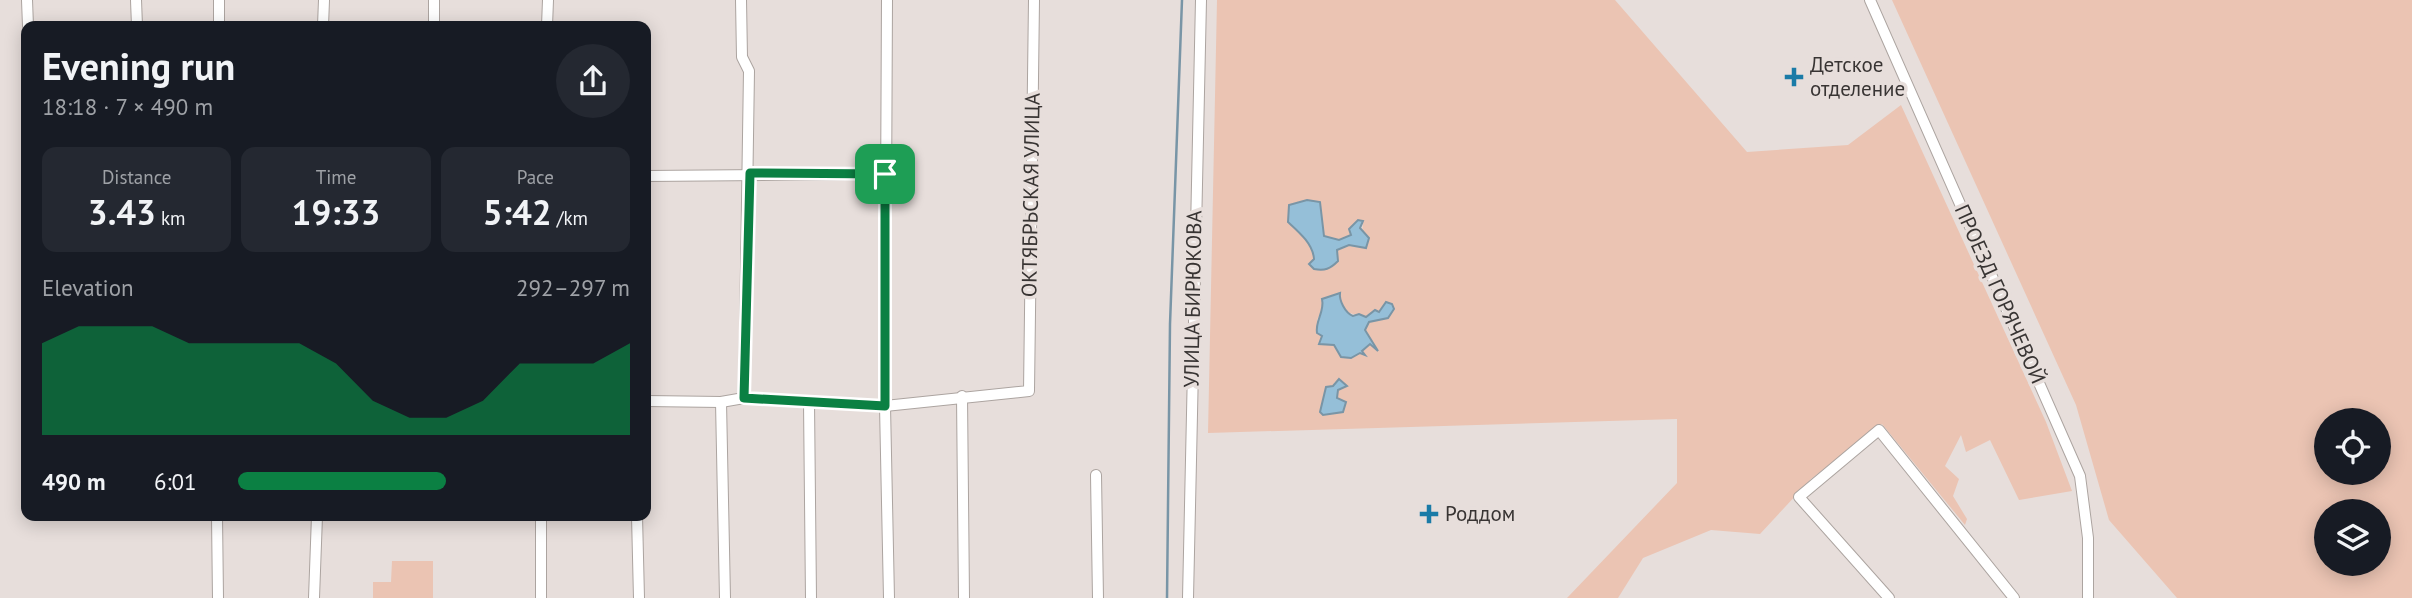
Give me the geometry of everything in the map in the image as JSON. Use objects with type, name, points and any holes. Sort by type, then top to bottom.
[{"type":"street","points":[[27,0],[27,21]]},
{"type":"street","points":[[136,0],[137,21]]},
{"type":"street","points":[[219,0],[219,21]]},
{"type":"street","points":[[323,21],[324,0]]},
{"type":"street","points":[[434,0],[434,21]]},
{"type":"street","points":[[547,21],[548,0]]},
{"type":"street","points":[[741,0],[743,57],[749,71],[750,173],[744,398]]},
{"type":"street","points":[[887,0],[885,406],[889,598]]},
{"type":"street","name":"ОКТЯБРЬСКАЯ УЛИЦА","points":[[962,396],[1029,391],[1034,0]]},
{"type":"street","name":"УЛИЦА БИРЮКОВА","points":[[1188,598],[1201,0]]},
{"type":"street","name":"ПРОЕЗД ГОРЯЧЕВОЙ","points":[[1870,0],[2080,476],[2088,538],[2088,598]]},
{"type":"street","points":[[651,176],[885,174]]},
{"type":"street","points":[[651,401],[721,402],[744,398],[885,406],[962,396],[964,598]]},
{"type":"street","points":[[721,402],[725,598]]},
{"type":"street","points":[[809,402],[811,598]]},
{"type":"street","points":[[1889,598],[1799,497],[1879,430],[2014,598]]},
{"type":"street","points":[[1096,475],[1098,598]]},
{"type":"street","points":[[217,521],[218,598]]},
{"type":"street","points":[[314,598],[317,521]]},
{"type":"street","points":[[541,521],[541,598]]},
{"type":"street","points":[[637,521],[639,598]]},
{"type":"shaded area","points":[[1217,0],[1615,0],[1747,152],[1848,145],[1901,105],[2046,422],[2072,491],[2019,500],[1990,440],[1966,452],[1961,435],[1945,466],[1959,479],[1953,496],[1967,519],[1965,525],[1882,424],[1811,479],[1760,534],[1711,530],[1643,558],[1618,598],[1567,598],[1677,483],[1677,419],[1208,433]],"holes":[[[1307,200],[1320,202],[1324,236],[1327,238],[1348,237],[1355,224],[1363,222],[1362,232],[1369,238],[1366,248],[1349,245],[1337,250],[1338,261],[1326,270],[1314,260],[1308,243],[1288,222],[1290,207]],[[1392,304],[1394,308],[1388,318],[1369,322],[1365,330],[1377,349],[1370,344],[1353,355],[1340,353],[1334,345],[1319,344],[1322,336],[1317,333],[1317,320],[1324,307],[1366,317]],[[1335,382],[1346,386],[1338,390],[1337,398],[1346,402],[1343,412],[1320,412],[1324,399]]]},
{"type":"shaded area","points":[[1892,0],[2412,0],[2412,598],[2177,598],[2109,520],[2076,405]]},
{"type":"shaded area","points":[[392,561],[433,561],[433,598],[373,598],[373,582],[391,582]]},
{"type":"water","points":[[1307,200],[1320,202],[1324,236],[1339,240],[1351,235],[1349,229],[1358,220],[1363,221],[1360,228],[1369,238],[1366,248],[1349,245],[1337,250],[1338,261],[1332,266],[1314,269],[1309,264],[1314,259],[1311,248],[1288,222],[1289,205]]},
{"type":"water","points":[[1340,293],[1343,306],[1353,316],[1359,314],[1366,317],[1375,310],[1379,312],[1386,302],[1392,304],[1394,309],[1388,318],[1369,322],[1365,330],[1378,351],[1370,344],[1362,351],[1365,355],[1360,353],[1351,358],[1341,357],[1334,345],[1319,344],[1322,336],[1317,333],[1317,324],[1322,299]]},
{"type":"water","points":[[1339,379],[1347,386],[1338,390],[1337,398],[1346,402],[1343,412],[1323,415],[1320,412],[1326,387],[1333,386]]},
{"type":"waterway","points":[[1167,598],[1170,324],[1182,0]]},
{"type":"place","name":"Детское отделение","points":[[1794,77]]},
{"type":"place","name":"Роддом","points":[[1429,514]]},
{"type":"route","points":[[750,173],[885,174],[885,406],[744,398],[750,173]]}]
